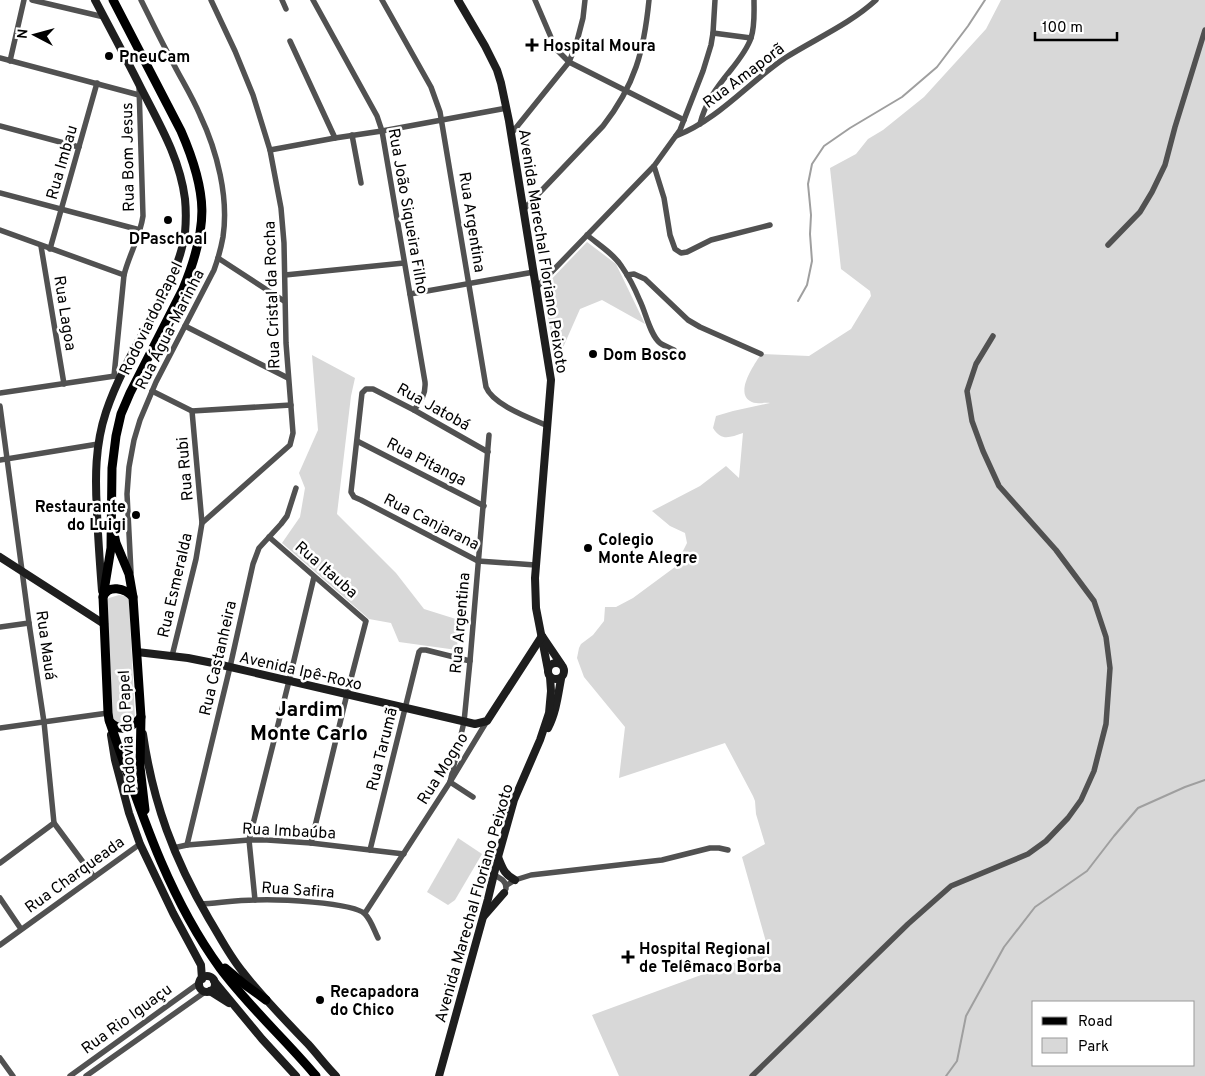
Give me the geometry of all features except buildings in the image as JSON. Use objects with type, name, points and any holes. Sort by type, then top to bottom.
[{"type":"main road","points":[[95,0],[166,134],[177,162],[185,200],[185,232],[172,277],[122,374],[106,411],[101,428],[95,473],[103,598]]},
{"type":"main road","name":"Rodovia do Papel","points":[[113,0],[191,153],[200,184],[202,214],[201,233],[190,272],[121,414],[116,436],[112,468],[110,558],[103,598],[108,717],[170,884],[192,925],[236,988],[316,1076]]},
{"type":"main road","name":"Avenida Marechal Floriano Peixoto","points":[[439,1076],[514,800],[540,740],[549,713],[550,701],[548,671],[534,590],[551,380],[507,108],[497,70],[458,0]]},
{"type":"main road","name":"Rodovia do Papel","points":[[112,516],[116,543],[127,568],[133,597],[141,717],[140,767],[148,829]]},
{"type":"main road","points":[[0,556],[104,624]]},
{"type":"main road","points":[[103,598],[107,591],[113,589],[123,589],[133,597]]},
{"type":"main road","name":"Avenida Marechal Floriano Peixoto","points":[[542,636],[561,664]]},
{"type":"main road","name":"Rua Mogno","points":[[487,721],[542,636]]},
{"type":"main road","name":"Avenida Ipê-Roxo","points":[[137,652],[172,656],[230,667],[474,724],[487,721]]},
{"type":"main road","points":[[548,671],[553,652]]},
{"type":"main road","points":[[554,663],[561,664],[564,668],[561,679],[556,680],[548,671],[554,663]]},
{"type":"main road","name":"Avenida Marechal Floriano Peixoto","points":[[540,740],[553,717],[561,679]]},
{"type":"main road","points":[[108,717],[114,726],[122,728],[133,726],[141,717]]},
{"type":"main road","points":[[108,717],[115,760],[129,813],[140,844],[173,913],[201,965],[201,990],[235,1007]]},
{"type":"main road","points":[[141,717],[147,762],[158,806],[173,848],[200,904],[229,953],[266,1000],[336,1076]]},
{"type":"main road","points":[[498,857],[506,875],[515,880]]},
{"type":"main road","points":[[482,917],[505,889]]},
{"type":"main road","points":[[213,957],[266,1000]]},
{"type":"main road","points":[[200,981],[208,977],[214,981],[262,1039],[296,1076]]},
{"type":"main road","points":[[208,992],[214,988],[214,981]]},
{"type":"street","points":[[10,61],[24,0]]},
{"type":"street","points":[[32,0],[104,17]]},
{"type":"street","name":"Rua Água-Marinha","points":[[133,597],[127,494],[134,440],[152,391],[214,270],[223,235],[224,218],[219,171],[210,138],[200,114],[140,0]]},
{"type":"street","name":"Rua Cristal da Rocha","points":[[210,0],[235,51],[253,95],[270,150],[281,208],[292,440]]},
{"type":"street","points":[[282,0],[286,9]]},
{"type":"street","name":"Rua João Siqueira Filho","points":[[313,0],[377,116],[382,131],[426,388],[424,397],[414,410]]},
{"type":"street","name":"Rua Argentina","points":[[382,0],[431,87],[442,120],[488,393],[501,403],[548,426]]},
{"type":"street","points":[[535,0],[556,49],[569,62],[684,120]]},
{"type":"street","points":[[511,134],[569,62],[576,45],[583,18],[585,0]]},
{"type":"street","points":[[524,209],[603,126],[626,91],[637,66],[643,44],[649,0]]},
{"type":"street","points":[[537,287],[654,166],[676,136],[703,71],[713,33],[715,0]]},
{"type":"street","points":[[700,124],[708,102],[739,60],[751,38],[754,0]]},
{"type":"street","name":"Rua Amaporã","points":[[676,136],[712,117],[762,75],[786,58],[860,13],[876,0]]},
{"type":"street","points":[[1108,244],[1140,212],[1165,165],[1205,30]]},
{"type":"street","points":[[713,33],[751,38]]},
{"type":"street","points":[[290,41],[335,138]]},
{"type":"street","points":[[0,58],[139,95]]},
{"type":"street","name":"Rua Imbau","points":[[50,249],[97,83]]},
{"type":"street","name":"Rua Bom Jesus","points":[[114,376],[124,276],[143,216],[139,84]]},
{"type":"street","points":[[270,150],[507,108]]},
{"type":"street","points":[[0,126],[80,147]]},
{"type":"street","points":[[352,135],[361,182]]},
{"type":"street","points":[[654,166],[664,198],[670,235],[675,249],[687,252],[711,240],[770,225]]},
{"type":"street","points":[[0,193],[140,230]]},
{"type":"street","points":[[0,230],[124,276]]},
{"type":"street","points":[[587,235],[620,264],[640,300],[656,339],[661,344],[674,350]]},
{"type":"street","name":"Rua Lagoa","points":[[41,246],[64,384]]},
{"type":"street","points":[[218,258],[284,301]]},
{"type":"street","points":[[285,275],[404,263]]},
{"type":"street","points":[[410,294],[534,272]]},
{"type":"street","points":[[627,275],[634,274],[645,279],[688,320],[700,328],[761,354]]},
{"type":"street","points":[[185,326],[288,378]]},
{"type":"street","points":[[752,1076],[908,924],[951,886],[1028,854],[1046,841],[1068,818],[1081,800],[1094,771],[1106,724],[1110,668],[1106,637],[1094,601],[1056,550],[999,486],[983,452],[972,421],[967,391],[976,364],[993,336]]},
{"type":"street","points":[[0,393],[122,374]]},
{"type":"street","name":"Rua Jatobá","points":[[357,441],[362,393],[366,389],[373,389],[488,452]]},
{"type":"street","points":[[152,391],[192,411],[291,405]]},
{"type":"street","name":"Rua Mauá","points":[[0,406],[44,722],[54,823]]},
{"type":"street","name":"Rua Rubi","points":[[192,411],[202,523]]},
{"type":"street","name":"Rua Argentina","points":[[450,782],[464,722],[489,435]]},
{"type":"street","name":"Rua Esmeralda","points":[[172,656],[196,559],[202,523],[290,445],[292,440]]},
{"type":"street","name":"Rua Canjarana","points":[[357,441],[351,492],[354,497],[478,561],[535,565]]},
{"type":"street","name":"Rua Pitanga","points":[[357,441],[484,506]]},
{"type":"street","points":[[0,460],[98,444]]},
{"type":"street","name":"Rua Castanheira","points":[[187,845],[253,564],[259,548],[282,524],[287,516],[296,488]]},
{"type":"street","name":"Rua Itauba","points":[[269,537],[366,622],[347,694]]},
{"type":"street","points":[[255,900],[249,840],[314,577]]},
{"type":"street","points":[[0,627],[29,623]]},
{"type":"street","name":"Rua Tarumã","points":[[370,850],[418,655],[421,650],[426,650],[470,661]]},
{"type":"street","points":[[311,843],[347,694]]},
{"type":"street","points":[[0,728],[44,722],[108,717]]},
{"type":"street","name":"Rua Mogno","points":[[364,913],[404,854],[487,721]]},
{"type":"street","points":[[450,782],[473,797]]},
{"type":"street","points":[[0,863],[54,823],[94,877]]},
{"type":"street","name":"Rua Imbaúba","points":[[173,848],[187,845],[249,840],[311,843],[404,854]]},
{"type":"street","name":"Rua Charqueada","points":[[0,944],[140,844]]},
{"type":"street","points":[[488,899],[495,898],[515,880],[531,875],[662,860],[710,848],[728,850]]},
{"type":"street","points":[[494,875],[505,882],[505,889]]},
{"type":"street","points":[[0,898],[21,929]]},
{"type":"street","name":"Rua Safira","points":[[200,904],[255,900],[292,901],[350,908],[364,913]]},
{"type":"street","points":[[364,913],[378,938]]},
{"type":"street","name":"Rua Rio Iguaçu","points":[[70,1076],[200,981]]},
{"type":"street","name":"Rua Rio Iguaçu","points":[[86,1076],[208,992]]},
{"type":"street","points":[[0,1058],[13,1076]]},
{"type":"green space","points":[[1001,0],[1205,0],[1205,1076],[619,1076],[592,1015],[768,949],[742,857],[765,844],[756,814],[755,801],[725,743],[619,778],[625,727],[584,677],[577,658],[579,648],[604,621],[605,607],[616,607],[633,598],[675,567],[687,543],[685,533],[670,526],[652,511],[700,486],[726,466],[739,478],[743,433],[723,437],[713,428],[716,416],[770,403],[752,402],[746,397],[744,391],[747,378],[761,354],[809,356],[851,329],[871,296],[870,291],[841,269],[830,168],[856,154],[868,139],[883,130],[924,97],[986,29]]},
{"type":"green space","points":[[587,242],[616,264],[645,324],[602,300],[580,309],[561,352],[555,358],[543,288]]},
{"type":"green space","points":[[312,355],[355,378],[351,396],[337,514],[396,573],[424,609],[459,620],[457,650],[399,642],[391,623],[369,619],[282,543],[300,517],[305,488],[299,473],[318,430]]},
{"type":"green space","points":[[119,595],[129,599],[135,718],[124,726],[111,723],[105,601]]},
{"type":"green space","points":[[458,838],[482,854],[455,900],[448,905],[427,892]]},
{"type":"waterway","points":[[798,301],[807,285],[812,261],[808,184],[812,164],[824,146],[902,97],[937,67],[985,0]]},
{"type":"waterway","points":[[946,1076],[957,1061],[966,1016],[1004,947],[1035,907],[1087,871],[1138,808],[1205,780]]},
{"type":"place","name":"Hospital Moura","points":[[532,45]]},
{"type":"place","name":"PneuCam","points":[[109,56]]},
{"type":"place","name":"DPaschoal","points":[[168,220]]},
{"type":"place","name":"Dom Bosco","points":[[593,354]]},
{"type":"place","name":"Restaurante do Luigi","points":[[136,515]]},
{"type":"place","name":"Colegio Monte Alegre","points":[[588,548]]},
{"type":"place","name":"Hospital Regional de Telêmaco Borba","points":[[628,957]]},
{"type":"place","name":"Recapadora do Chico","points":[[320,1000]]},
{"type":"district","name":"Jardim Monte Carlo","points":[[309,721]]}]
